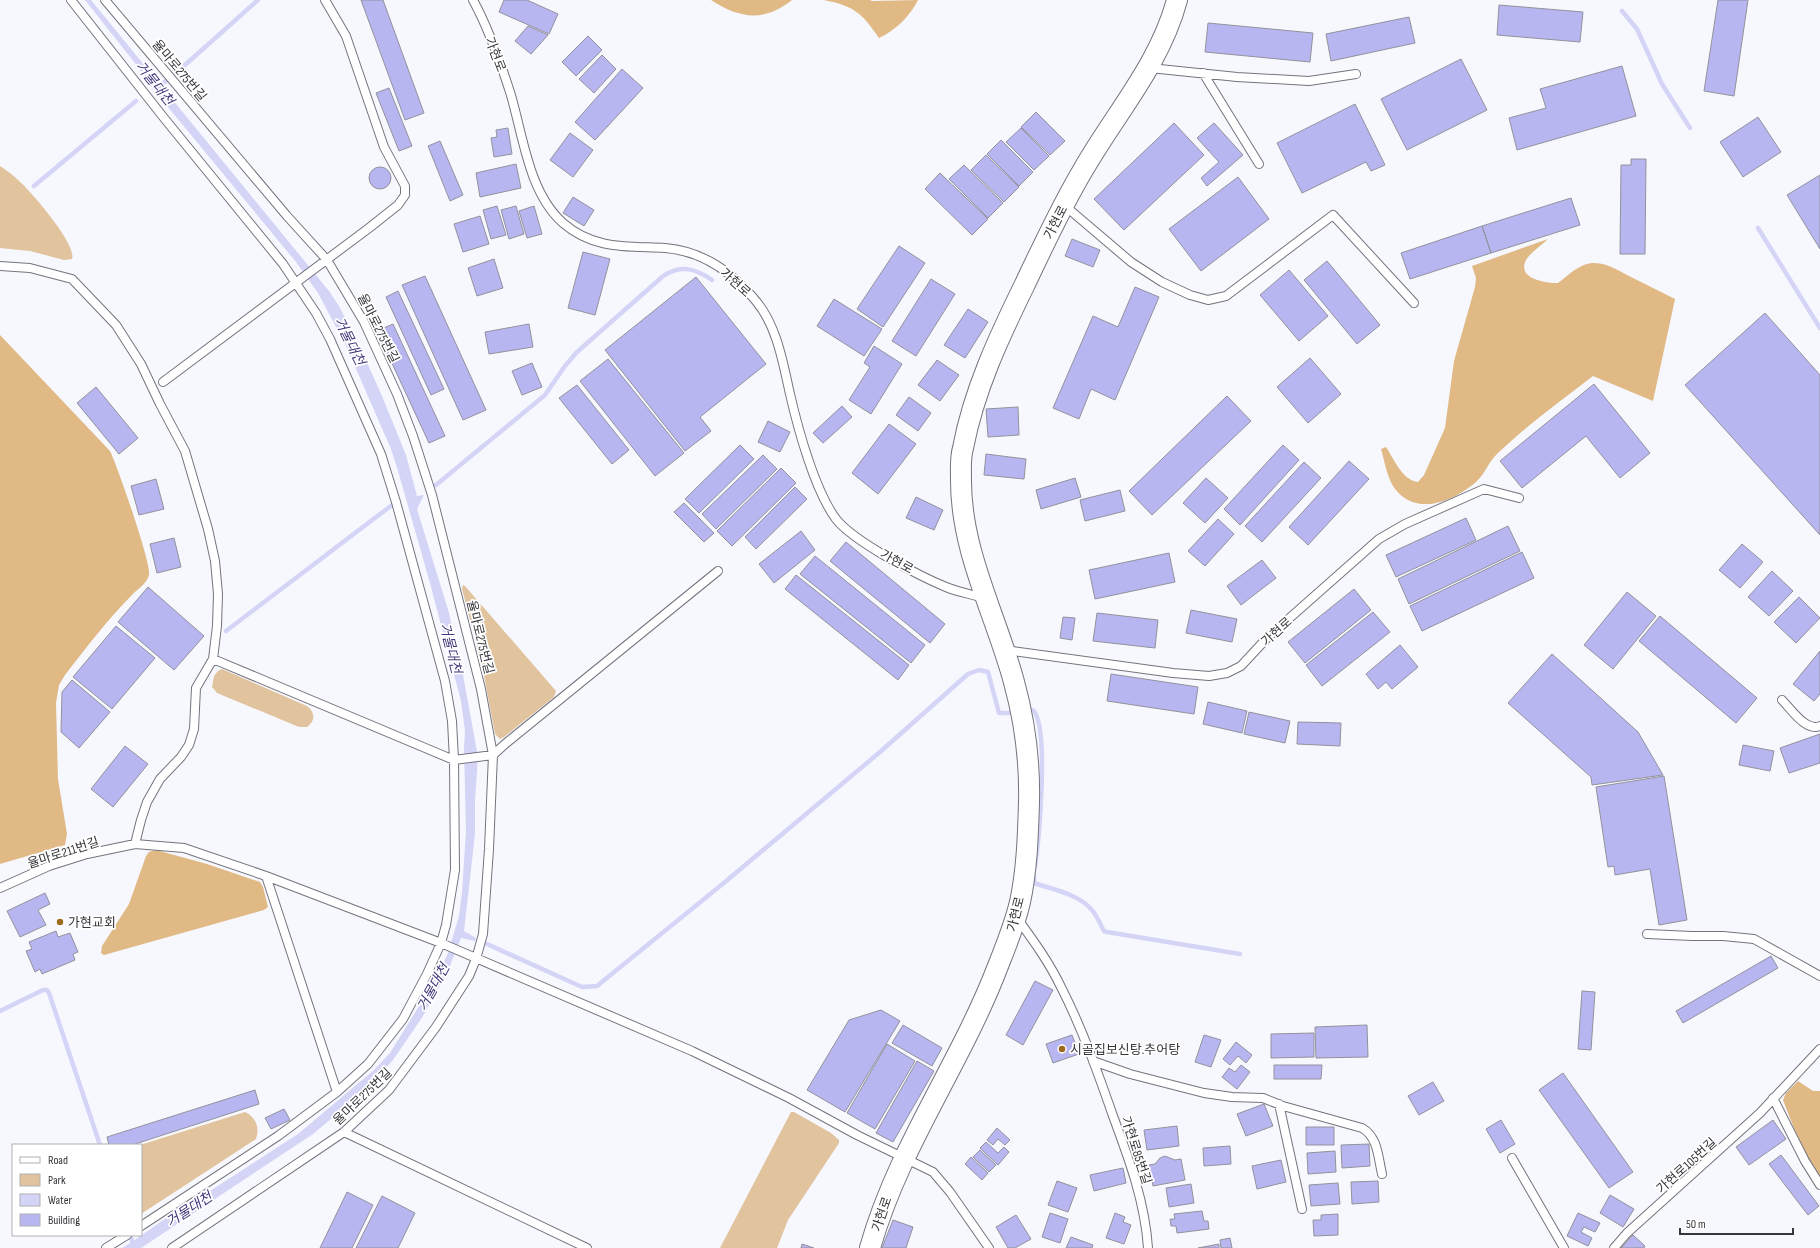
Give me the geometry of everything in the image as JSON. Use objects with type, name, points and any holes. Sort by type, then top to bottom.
[{"type":"street","name":"가현로","points":[[870,1248],[890,1188],[979,1011],[1004,951],[1020,903],[1028,837],[1029,765],[1024,723],[1014,680],[984,598],[970,549],[961,498],[962,452],[973,405],[998,339],[1064,205],[1083,170],[1149,68],[1174,13],[1177,0]]},
{"type":"lane","points":[[71,0],[164,118],[283,264],[316,313],[330,339],[381,454],[396,502],[445,681],[451,715],[454,760],[455,870],[446,925],[441,942],[427,974],[403,1019],[368,1064],[337,1092],[278,1136],[142,1225]]},
{"type":"lane","name":"율마로275번길","points":[[106,0],[287,216],[327,260],[364,322],[397,394],[413,436],[432,495],[481,689],[493,755],[484,918],[476,959],[468,976],[411,1062],[389,1090],[344,1132],[172,1248]]},
{"type":"lane","points":[[162,382],[296,284],[398,205],[405,195],[405,186],[384,147],[346,36],[325,0]]},
{"type":"lane","name":"가현로","points":[[473,0],[499,59],[530,168],[543,196],[559,218],[578,234],[602,244],[632,248],[667,248],[696,255],[720,267],[740,282],[758,303],[770,323],[779,348],[792,401],[816,479],[826,502],[837,520],[870,546],[914,571],[947,587],[984,598]]},
{"type":"lane","points":[[1149,68],[1309,81],[1356,74]]},
{"type":"lane","points":[[1203,73],[1259,164]]},
{"type":"lane","points":[[1064,205],[1131,262],[1162,282],[1190,295],[1208,300],[1226,296],[1333,215],[1414,303]]},
{"type":"lane","points":[[0,266],[30,268],[72,279],[116,325],[141,364],[185,451],[208,529],[215,561],[218,594],[217,626],[213,659],[196,688],[194,729],[189,745],[181,757],[160,779],[147,802],[140,820],[136,844]]},
{"type":"lane","name":"가현로","points":[[1003,649],[1173,674],[1209,676],[1227,673],[1241,666],[1267,638],[1379,539],[1405,524],[1484,489],[1519,498]]},
{"type":"lane","points":[[213,659],[454,760],[493,755],[718,571]]},
{"type":"lane","points":[[1782,700],[1807,725],[1817,728],[1820,726]]},
{"type":"lane","name":"율마로211번길","points":[[0,888],[49,866],[87,854],[136,844],[184,848],[266,876],[441,942],[476,959],[692,1051],[789,1098],[857,1135],[905,1158]]},
{"type":"lane","points":[[266,876],[337,1092]]},
{"type":"lane","name":"가현로85번길","points":[[1016,916],[1038,946],[1061,987],[1093,1061],[1138,1189],[1146,1225],[1148,1248]]},
{"type":"lane","points":[[1647,934],[1723,936],[1754,939],[1820,976]]},
{"type":"lane","name":"가현로105번길","points":[[1614,1248],[1627,1233],[1724,1147],[1820,1049]]},
{"type":"lane","points":[[1093,1061],[1130,1074],[1204,1093],[1232,1097],[1263,1098],[1279,1104],[1328,1117],[1370,1133],[1374,1140],[1382,1174]]},
{"type":"lane","points":[[1773,1098],[1805,1161],[1820,1185]]},
{"type":"lane","points":[[1279,1104],[1302,1209]]},
{"type":"lane","points":[[344,1132],[587,1248]]},
{"type":"lane","points":[[905,1158],[933,1172],[950,1192],[989,1248]]},
{"type":"lane","points":[[1512,1158],[1536,1196],[1564,1248]]},
{"type":"lane","points":[[106,1248],[125,1236]]},
{"type":"green space","points":[[0,166],[13,175],[41,205],[68,242],[72,252],[72,259],[64,260],[30,251],[0,248]]},
{"type":"green space","points":[[463,585],[556,691],[554,697],[500,739],[495,734],[482,665],[462,589]]},
{"type":"green space","points":[[222,669],[307,706],[313,714],[312,722],[307,727],[299,727],[217,693],[212,687],[214,676]]},
{"type":"green space","points":[[245,1112],[252,1117],[256,1123],[258,1131],[256,1139],[142,1213],[142,1144]]},
{"type":"green space","points":[[791,1112],[794,1112],[831,1133],[839,1140],[839,1143],[788,1220],[777,1248],[720,1248]]},
{"type":"shaded area","points":[[711,0],[792,0],[772,12],[762,15],[752,15],[732,11]]},
{"type":"shaded area","points":[[824,0],[918,0],[911,12],[902,22],[879,38],[867,22],[856,12],[843,5]]},
{"type":"shaded area","points":[[1548,239],[1532,253],[1525,262],[1524,268],[1530,277],[1541,281],[1558,283],[1580,267],[1591,263],[1597,263],[1610,266],[1675,299],[1653,401],[1593,376],[1544,413],[1509,443],[1495,456],[1479,479],[1467,489],[1447,500],[1436,503],[1424,504],[1404,498],[1395,489],[1390,480],[1381,449],[1386,447],[1399,468],[1407,477],[1418,482],[1424,475],[1445,428],[1454,361],[1475,287],[1476,278],[1472,266]]},
{"type":"shaded area","points":[[0,335],[110,451],[140,535],[149,575],[144,584],[133,593],[97,634],[59,685],[56,703],[58,779],[67,834],[65,845],[0,864]]},
{"type":"shaded area","points":[[156,850],[207,864],[260,882],[263,887],[268,907],[264,910],[104,955],[101,953],[102,946],[129,904],[146,856],[149,852]]},
{"type":"shaded area","points":[[1798,1081],[1813,1091],[1820,1091],[1820,1178],[1799,1140],[1783,1100],[1786,1093]]},
{"type":"water","name":"거물대천","points":[[85,0],[91,0],[329,291],[339,306],[361,349],[382,396],[406,455],[417,496],[424,495],[417,509],[449,613],[463,675],[478,757],[475,800],[475,834],[464,931],[476,938],[475,941],[461,938],[448,971],[423,1016],[393,1060],[361,1094],[313,1134],[141,1248],[122,1248],[298,1134],[374,1070],[390,1053],[437,977],[448,953],[459,916],[466,831],[465,731],[461,701],[430,583],[391,449],[346,346],[318,293],[296,262],[153,89],[138,67]]},
{"type":"building","points":[[361,0],[383,0],[424,113],[405,120]]},
{"type":"building","points":[[504,0],[527,0],[558,14],[549,34],[499,12]]},
{"type":"building","points":[[1718,0],[1748,0],[1734,96],[1704,91]]},
{"type":"building","points":[[1499,5],[1583,12],[1580,42],[1497,35]]},
{"type":"building","points":[[1409,17],[1415,43],[1331,61],[1326,34]]},
{"type":"building","points":[[1208,23],[1313,33],[1310,62],[1205,52]]},
{"type":"building","points":[[528,26],[548,35],[531,54],[515,41]]},
{"type":"building","points":[[588,36],[602,50],[576,76],[562,62]]},
{"type":"building","points":[[602,55],[616,69],[594,93],[579,79]]},
{"type":"building","points":[[1461,59],[1487,110],[1407,150],[1381,99]]},
{"type":"building","points":[[1622,66],[1636,116],[1517,150],[1509,118],[1546,108],[1540,89]]},
{"type":"building","points":[[622,69],[643,88],[595,140],[575,122]]},
{"type":"building","points":[[389,88],[412,146],[399,151],[376,93]]},
{"type":"building","points":[[1355,104],[1385,165],[1371,171],[1366,162],[1302,193],[1277,143]]},
{"type":"building","points":[[1036,112],[1065,141],[1050,155],[1021,127]]},
{"type":"building","points":[[1758,117],[1781,152],[1743,177],[1720,142]]},
{"type":"building","points":[[1174,123],[1204,155],[1124,230],[1094,199]]},
{"type":"building","points":[[1214,123],[1243,155],[1207,186],[1201,178],[1219,162],[1197,138]]},
{"type":"building","points":[[508,128],[512,154],[494,157],[491,138],[497,137],[496,130]]},
{"type":"building","points":[[1021,128],[1049,156],[1034,170],[1006,142]]},
{"type":"building","points":[[570,133],[593,150],[573,177],[550,160]]},
{"type":"building","points":[[1001,140],[1033,172],[1019,186],[987,154]]},
{"type":"building","points":[[440,141],[463,195],[450,201],[428,146]]},
{"type":"building","points":[[986,155],[1019,187],[1004,202],[971,170]]},
{"type":"building","points":[[1631,159],[1646,159],[1645,254],[1620,254],[1621,165],[1631,165]]},
{"type":"building","points":[[516,164],[521,188],[480,197],[476,173]]},
{"type":"building","points":[[964,165],[1003,203],[988,218],[949,179]]},
{"type":"building","points":[[380,167],[384,168],[390,174],[390,182],[384,188],[380,189],[376,188],[370,182],[369,178],[370,174],[376,168]]},
{"type":"building","points":[[940,173],[988,219],[972,235],[925,189]]},
{"type":"building","points":[[1820,175],[1820,249],[1787,195]]},
{"type":"building","points":[[1238,177],[1269,219],[1201,271],[1169,229]]},
{"type":"building","points":[[573,197],[594,210],[584,226],[563,213]]},
{"type":"building","points":[[1571,198],[1580,225],[1491,253],[1482,226]]},
{"type":"building","points":[[497,206],[506,235],[491,239],[483,210]]},
{"type":"building","points":[[516,206],[524,234],[509,239],[501,210]]},
{"type":"building","points":[[534,206],[542,234],[527,238],[519,211]]},
{"type":"building","points":[[480,216],[489,244],[463,252],[454,224]]},
{"type":"building","points":[[1482,226],[1491,253],[1410,279],[1401,253]]},
{"type":"building","points":[[1072,239],[1100,250],[1093,267],[1065,256]]},
{"type":"building","points":[[899,246],[925,263],[883,327],[857,309]]},
{"type":"building","points":[[583,252],[610,259],[595,315],[568,308]]},
{"type":"building","points":[[494,259],[503,288],[477,296],[468,268]]},
{"type":"building","points":[[1327,261],[1380,325],[1357,344],[1304,280]]},
{"type":"building","points":[[1289,270],[1328,316],[1299,341],[1260,295]]},
{"type":"building","points":[[425,276],[486,410],[463,420],[402,285]]},
{"type":"building","points":[[696,277],[766,364],[700,417],[711,431],[685,451],[605,350]]},
{"type":"building","points":[[931,279],[955,294],[916,356],[892,341]]},
{"type":"building","points":[[1135,287],[1159,297],[1115,400],[1091,389],[1079,419],[1053,408],[1093,316],[1118,327]]},
{"type":"building","points":[[398,291],[444,389],[431,395],[386,297]]},
{"type":"building","points":[[834,299],[882,329],[864,356],[817,326]]},
{"type":"building","points":[[968,309],[988,322],[965,358],[944,345]]},
{"type":"building","points":[[1765,313],[1820,375],[1820,535],[1685,385]]},
{"type":"building","points":[[393,324],[445,436],[429,443],[377,331]]},
{"type":"building","points":[[529,324],[533,347],[489,354],[485,332]]},
{"type":"building","points":[[874,346],[902,364],[871,414],[849,400],[870,367],[864,363]]},
{"type":"building","points":[[1310,358],[1341,394],[1308,423],[1277,387]]},
{"type":"building","points":[[608,359],[684,453],[655,476],[580,381]]},
{"type":"building","points":[[937,360],[959,375],[940,401],[918,385]]},
{"type":"building","points":[[532,363],[542,387],[522,395],[512,371]]},
{"type":"building","points":[[1594,384],[1650,453],[1620,478],[1586,436],[1522,488],[1500,461]]},
{"type":"building","points":[[577,385],[629,450],[612,464],[559,398]]},
{"type":"building","points":[[96,387],[138,438],[119,454],[77,403]]},
{"type":"building","points":[[1227,396],[1251,421],[1152,515],[1129,491]]},
{"type":"building","points":[[909,397],[931,413],[918,431],[896,415]]},
{"type":"building","points":[[842,406],[852,417],[823,443],[813,433]]},
{"type":"building","points":[[1018,407],[1019,435],[988,437],[986,409]]},
{"type":"building","points":[[768,421],[790,432],[780,452],[758,442]]},
{"type":"building","points":[[889,424],[916,444],[878,494],[852,473]]},
{"type":"building","points":[[740,445],[754,459],[699,513],[685,499]]},
{"type":"building","points":[[1283,445],[1299,460],[1240,525],[1224,509]]},
{"type":"building","points":[[986,454],[1026,459],[1024,479],[984,475]]},
{"type":"building","points":[[763,455],[777,469],[716,529],[702,514]]},
{"type":"building","points":[[1349,461],[1369,479],[1308,545],[1289,527]]},
{"type":"building","points":[[1304,462],[1321,478],[1262,542],[1245,526]]},
{"type":"building","points":[[781,468],[796,483],[732,546],[717,531]]},
{"type":"building","points":[[1075,478],[1081,497],[1041,509],[1036,490]]},
{"type":"building","points":[[1206,478],[1228,498],[1205,523],[1183,503]]},
{"type":"building","points":[[156,479],[164,509],[139,515],[131,486]]},
{"type":"building","points":[[795,487],[807,499],[756,549],[745,537]]},
{"type":"building","points":[[1120,490],[1125,511],[1085,521],[1080,500]]},
{"type":"building","points":[[916,497],[943,510],[934,530],[906,518]]},
{"type":"building","points":[[684,503],[714,533],[704,542],[674,512]]},
{"type":"building","points":[[1466,518],[1476,540],[1396,577],[1386,555]]},
{"type":"building","points":[[1218,519],[1234,534],[1205,566],[1188,551]]},
{"type":"building","points":[[1508,526],[1520,551],[1409,604],[1398,579]]},
{"type":"building","points":[[801,531],[815,550],[774,583],[759,564]]},
{"type":"building","points":[[174,538],[181,567],[157,573],[150,544]]},
{"type":"building","points":[[846,542],[945,624],[930,643],[830,561]]},
{"type":"building","points":[[1742,544],[1763,562],[1740,588],[1719,570]]},
{"type":"building","points":[[1522,552],[1534,578],[1422,631],[1410,606]]},
{"type":"building","points":[[1169,553],[1175,582],[1095,599],[1089,570]]},
{"type":"building","points":[[815,556],[925,645],[911,663],[800,574]]},
{"type":"building","points":[[1262,560],[1276,578],[1241,605],[1227,586]]},
{"type":"building","points":[[1772,571],[1793,591],[1769,616],[1748,597]]},
{"type":"building","points":[[796,575],[909,665],[898,680],[785,589]]},
{"type":"building","points":[[148,587],[204,636],[174,670],[118,622]]},
{"type":"building","points":[[1354,589],[1371,610],[1305,663],[1288,642]]},
{"type":"building","points":[[1627,592],[1656,616],[1613,669],[1584,645]]},
{"type":"building","points":[[1799,597],[1820,618],[1796,643],[1774,622]]},
{"type":"building","points":[[1191,610],[1237,619],[1232,642],[1186,633]]},
{"type":"building","points":[[1373,612],[1390,632],[1322,686],[1306,665]]},
{"type":"building","points":[[1097,613],[1158,620],[1155,648],[1093,641]]},
{"type":"building","points":[[1660,616],[1757,698],[1736,723],[1639,641]]},
{"type":"building","points":[[1063,617],[1075,618],[1072,640],[1060,638]]},
{"type":"building","points":[[116,626],[155,658],[112,709],[73,677]]},
{"type":"building","points":[[1400,645],[1418,667],[1392,689],[1386,682],[1378,689],[1366,674]]},
{"type":"building","points":[[1820,651],[1820,694],[1814,701],[1793,684]]},
{"type":"building","points":[[1552,654],[1638,732],[1663,775],[1592,785],[1591,777],[1508,703]]},
{"type":"building","points":[[1111,674],[1198,687],[1194,714],[1107,701]]},
{"type":"building","points":[[72,680],[110,712],[79,748],[61,732],[62,692]]},
{"type":"building","points":[[1208,702],[1247,711],[1242,733],[1203,724]]},
{"type":"building","points":[[1249,712],[1290,721],[1285,743],[1244,734]]},
{"type":"building","points":[[1298,722],[1341,723],[1340,746],[1297,744]]},
{"type":"building","points":[[1820,734],[1820,763],[1789,773],[1780,748]]},
{"type":"building","points":[[1743,745],[1774,751],[1770,771],[1739,765]]},
{"type":"building","points":[[125,746],[148,764],[113,807],[91,789]]},
{"type":"building","points":[[1664,776],[1687,920],[1659,925],[1650,869],[1615,875],[1614,866],[1608,867],[1596,787]]},
{"type":"building","points":[[45,893],[50,904],[38,910],[46,925],[20,937],[7,911]]},
{"type":"building","points":[[56,931],[58,937],[70,933],[78,952],[73,954],[75,960],[42,974],[40,969],[35,972],[26,951],[32,949],[29,942]]},
{"type":"building","points":[[1771,956],[1778,968],[1683,1023],[1676,1011]]},
{"type":"building","points":[[1035,981],[1053,990],[1023,1045],[1006,1035]]},
{"type":"building","points":[[1582,991],[1595,992],[1591,1050],[1578,1049]]},
{"type":"building","points":[[881,1010],[900,1021],[845,1112],[807,1090],[849,1020]]},
{"type":"building","points":[[903,1025],[942,1048],[932,1066],[892,1043]]},
{"type":"building","points":[[1367,1025],[1368,1057],[1316,1058],[1315,1027]]},
{"type":"building","points":[[1314,1033],[1314,1057],[1271,1058],[1271,1034]]},
{"type":"building","name":"시골집보신탕.추어탕","points":[[1072,1035],[1079,1054],[1053,1063],[1046,1044]]},
{"type":"building","points":[[1204,1035],[1221,1040],[1211,1067],[1195,1062]]},
{"type":"building","points":[[1236,1042],[1252,1055],[1246,1063],[1238,1056],[1230,1065],[1223,1059]]},
{"type":"building","points":[[887,1044],[915,1061],[875,1129],[847,1113]]},
{"type":"building","points":[[917,1061],[934,1071],[893,1142],[876,1133]]},
{"type":"building","points":[[1241,1065],[1250,1072],[1237,1089],[1222,1077],[1229,1068],[1235,1072]]},
{"type":"building","points":[[1274,1065],[1322,1065],[1321,1079],[1274,1079]]},
{"type":"building","points":[[1563,1073],[1633,1172],[1609,1188],[1539,1090]]},
{"type":"building","points":[[1433,1082],[1444,1101],[1419,1115],[1408,1096]]},
{"type":"building","points":[[255,1090],[259,1104],[135,1144],[109,1144],[107,1137]]},
{"type":"building","points":[[1264,1104],[1273,1126],[1246,1136],[1237,1114]]},
{"type":"building","points":[[284,1109],[290,1120],[271,1129],[265,1118]]},
{"type":"building","points":[[1501,1120],[1515,1144],[1500,1153],[1486,1129]]},
{"type":"building","points":[[1773,1120],[1786,1139],[1749,1165],[1736,1147]]},
{"type":"building","points":[[1177,1126],[1179,1146],[1147,1150],[1144,1130]]},
{"type":"building","points":[[1306,1127],[1334,1127],[1334,1145],[1306,1145]]},
{"type":"building","points":[[997,1128],[1010,1140],[1005,1145],[998,1139],[993,1145],[987,1140]]},
{"type":"building","points":[[986,1142],[998,1153],[1004,1147],[1009,1152],[998,1165],[980,1148]]},
{"type":"building","points":[[1369,1144],[1370,1166],[1342,1168],[1341,1145]]},
{"type":"building","points":[[1230,1146],[1231,1164],[1204,1166],[1203,1148]]},
{"type":"building","points":[[980,1150],[996,1165],[989,1172],[973,1157]]},
{"type":"building","points":[[1335,1151],[1336,1172],[1308,1174],[1307,1153]]},
{"type":"building","points":[[1781,1155],[1819,1206],[1808,1215],[1769,1164]]},
{"type":"building","points":[[1165,1156],[1175,1160],[1181,1159],[1185,1180],[1153,1186],[1149,1165],[1155,1164],[1160,1158]]},
{"type":"building","points":[[971,1157],[988,1173],[982,1180],[965,1164]]},
{"type":"building","points":[[1281,1160],[1286,1182],[1257,1189],[1252,1166]]},
{"type":"building","points":[[1123,1168],[1126,1183],[1094,1191],[1090,1175]]},
{"type":"building","points":[[1057,1181],[1077,1188],[1068,1212],[1048,1205]]},
{"type":"building","points":[[1378,1181],[1379,1202],[1352,1204],[1351,1182]]},
{"type":"building","points":[[1338,1183],[1340,1204],[1311,1206],[1309,1185]]},
{"type":"building","points":[[1191,1184],[1194,1203],[1169,1207],[1166,1188]]},
{"type":"building","points":[[347,1192],[373,1205],[352,1248],[320,1248]]},
{"type":"building","points":[[1610,1195],[1634,1209],[1623,1227],[1600,1213]]},
{"type":"building","points":[[382,1196],[415,1213],[398,1248],[356,1248]]},
{"type":"building","points":[[1202,1211],[1204,1221],[1208,1221],[1209,1229],[1177,1233],[1176,1226],[1171,1226],[1170,1219],[1175,1219],[1174,1214]]},
{"type":"building","points":[[1050,1213],[1068,1219],[1060,1243],[1042,1237]]},
{"type":"building","points":[[1115,1213],[1125,1217],[1123,1222],[1131,1225],[1124,1244],[1106,1238]]},
{"type":"building","points":[[1578,1213],[1600,1223],[1595,1232],[1584,1227],[1581,1232],[1592,1238],[1588,1246],[1567,1236]]},
{"type":"building","points":[[1338,1214],[1338,1235],[1314,1236],[1313,1220],[1321,1220],[1321,1215]]},
{"type":"building","points":[[1016,1215],[1031,1239],[1015,1248],[1008,1248],[996,1227]]},
{"type":"building","points":[[893,1220],[913,1227],[906,1248],[882,1248]]},
{"type":"building","points":[[1633,1235],[1645,1246],[1644,1248],[1621,1248]]},
{"type":"building","points":[[1071,1237],[1093,1245],[1092,1248],[1066,1248]]},
{"type":"building","points":[[1230,1238],[1232,1248],[1221,1248],[1220,1240]]},
{"type":"building","points":[[802,1244],[814,1248],[801,1248]]},
{"type":"building","points":[[1219,1244],[1219,1248],[1198,1248]]},
{"type":"waterway","points":[[176,73],[258,0]]},
{"type":"waterway","points":[[1622,11],[1637,29],[1662,84],[1690,128]]},
{"type":"waterway","name":"거물대천","points":[[158,87],[166,81]]},
{"type":"waterway","points":[[34,186],[136,101]]},
{"type":"waterway","points":[[1758,228],[1820,328]]},
{"type":"waterway","points":[[436,485],[545,395],[576,353],[662,277],[675,270],[687,269],[693,270],[712,280]]},
{"type":"waterway","points":[[226,631],[392,505]]},
{"type":"waterway","points":[[487,944],[582,987],[597,986],[725,882],[880,752],[968,674],[979,670],[988,672],[999,713],[1009,713]]},
{"type":"waterway","points":[[1030,709],[1034,711],[1039,722],[1042,762],[1039,834],[1035,867]]},
{"type":"waterway","points":[[1034,876],[1034,883],[1072,896],[1086,904],[1095,914],[1104,931],[1240,954]]},
{"type":"waterway","points":[[0,1011],[43,990],[47,990],[100,1144]]},
{"type":"waterway","points":[[131,1237],[133,1245]]},
{"type":"place","name":"가현교회","points":[[60,922]]},
{"type":"place","name":"시골집보신탕.추어탕","points":[[1062,1049]]}]
